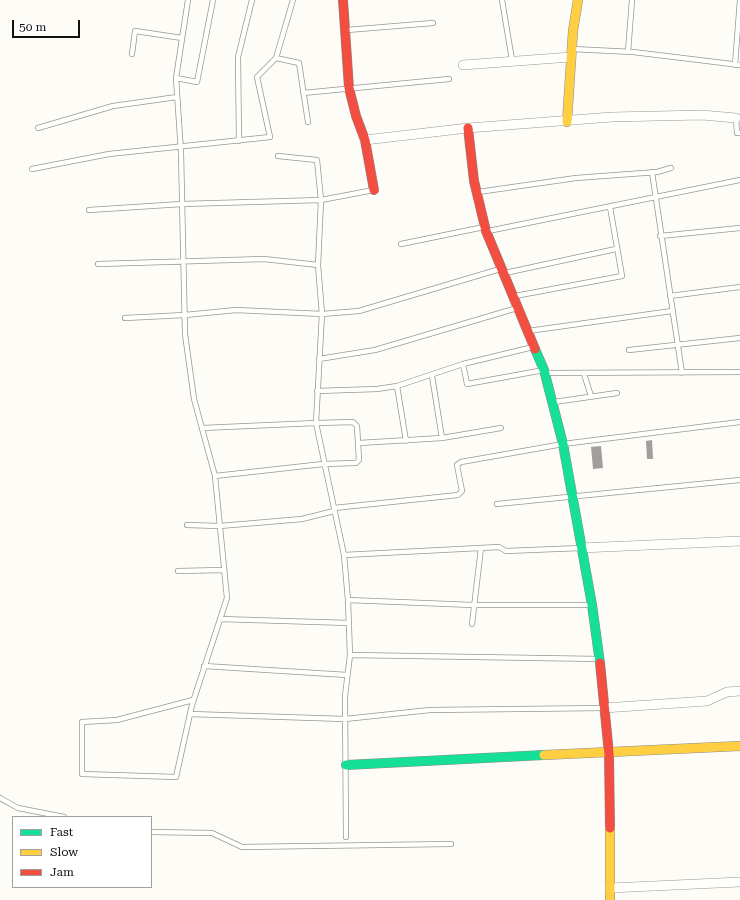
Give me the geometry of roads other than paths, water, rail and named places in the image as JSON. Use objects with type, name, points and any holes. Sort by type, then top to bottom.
[{"type":"street","points":[[343,0],[349,88],[364,140],[374,190]]},
{"type":"street","points":[[567,122],[572,53],[578,0]]},
{"type":"street","points":[[463,65],[572,53]]},
{"type":"street","points":[[364,140],[468,128],[567,122],[612,117],[702,115],[736,118]]},
{"type":"street","points":[[468,128],[476,192],[486,229],[517,308],[545,372],[563,444],[570,496],[592,605],[600,659],[609,754],[610,900]]},
{"type":"street","points":[[581,548],[740,541]]},
{"type":"street","points":[[604,708],[707,701],[727,692],[740,691]]},
{"type":"street","points":[[346,765],[609,754],[740,746]]},
{"type":"street","points":[[610,888],[740,882]]},
{"type":"lane","points":[[188,0],[176,78],[180,147],[185,334],[194,399],[215,476],[227,598],[193,700],[176,777],[82,774],[82,722],[117,720],[193,700]]},
{"type":"lane","points":[[176,78],[197,82],[213,0]]},
{"type":"lane","points":[[239,141],[238,57],[252,0]]},
{"type":"lane","points":[[32,169],[109,154],[270,137],[257,77],[276,58],[293,0]]},
{"type":"lane","points":[[502,0],[512,60]]},
{"type":"lane","points":[[628,52],[632,0]]},
{"type":"lane","points":[[572,53],[628,52],[738,65],[740,0]]},
{"type":"lane","points":[[345,30],[433,22]]},
{"type":"lane","points":[[132,54],[135,31],[182,38]]},
{"type":"lane","points":[[276,58],[299,63],[308,122]]},
{"type":"lane","points":[[303,93],[449,79]]},
{"type":"lane","points":[[38,128],[113,106],[177,97]]},
{"type":"lane","points":[[736,118],[737,133],[740,133]]},
{"type":"lane","points":[[278,156],[317,160],[321,200],[318,265],[322,314],[316,422],[344,556],[348,600],[350,655],[347,675],[345,719],[346,837]]},
{"type":"lane","points":[[476,192],[576,178],[652,172],[672,168]]},
{"type":"lane","points":[[652,172],[660,236],[682,373]]},
{"type":"lane","points":[[401,244],[610,208],[740,180]]},
{"type":"lane","points":[[89,210],[182,204],[321,200],[374,190]]},
{"type":"lane","points":[[513,297],[622,276],[616,249],[610,208]]},
{"type":"lane","points":[[660,236],[740,228]]},
{"type":"lane","points":[[124,318],[185,315],[236,310],[322,314],[359,311],[502,271],[616,249]]},
{"type":"lane","points":[[98,264],[264,260],[318,265]]},
{"type":"lane","points":[[670,296],[740,287]]},
{"type":"lane","points":[[319,359],[375,350],[517,308]]},
{"type":"lane","points":[[528,331],[672,311]]},
{"type":"lane","points":[[629,350],[740,338]]},
{"type":"lane","points":[[317,391],[397,386],[432,376],[463,364],[535,347]]},
{"type":"lane","points":[[463,364],[468,384],[545,372],[584,374],[740,372]]},
{"type":"lane","points":[[584,374],[591,396]]},
{"type":"lane","points":[[432,376],[442,438]]},
{"type":"lane","points":[[397,386],[406,441]]},
{"type":"lane","points":[[552,402],[617,393]]},
{"type":"lane","points":[[202,428],[316,422],[356,423],[359,443],[358,462],[324,464],[215,476]]},
{"type":"lane","points":[[187,525],[220,526],[302,519],[334,509],[458,495],[462,491],[458,463],[563,444],[740,422]]},
{"type":"lane","points":[[359,443],[442,438],[501,428]]},
{"type":"lane","points":[[497,504],[740,480]]},
{"type":"lane","points":[[344,556],[499,547],[506,551],[581,548]]},
{"type":"lane","points":[[472,624],[472,605],[481,548]]},
{"type":"lane","points":[[178,571],[224,570]]},
{"type":"lane","points":[[348,600],[472,605],[592,605]]},
{"type":"lane","points":[[220,619],[349,623]]},
{"type":"lane","points":[[350,655],[600,659]]},
{"type":"lane","points":[[204,666],[347,675]]},
{"type":"lane","points":[[190,714],[345,719],[430,710],[604,708]]},
{"type":"lane","points":[[0,798],[18,808],[59,816]]},
{"type":"lane","points":[[152,832],[212,833],[242,847],[451,844]]}]
